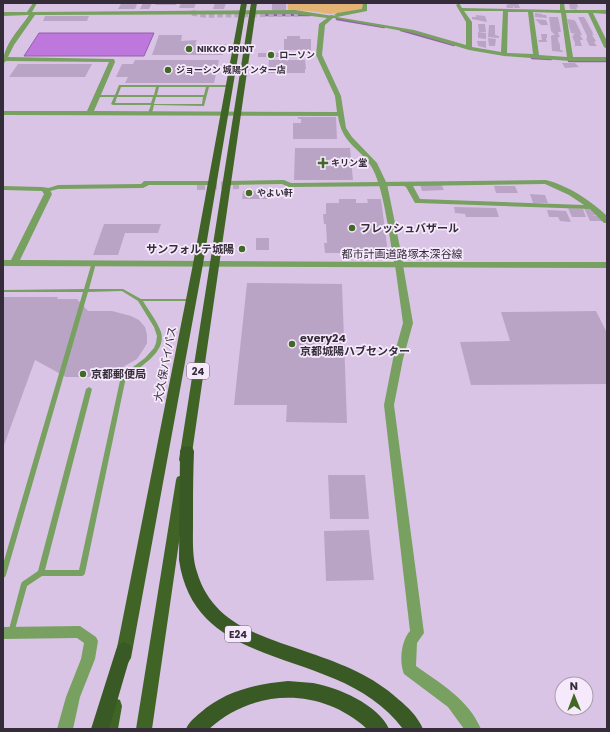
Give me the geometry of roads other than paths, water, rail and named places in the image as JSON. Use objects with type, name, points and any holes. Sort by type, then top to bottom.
[{"type":"highway","name":"大久保バイパス","points":[[110,729],[198,264],[229,86],[248,8]]},
{"type":"highway","name":"24","points":[[144,729],[214,264],[234,184],[248,8]]},
{"type":"highway","name":"E24","points":[[187,451],[186,558],[194,589],[202,604],[213,617],[246,639],[352,677],[375,690],[393,705],[414,729]]},
{"type":"highway","points":[[100,729],[124,650]]},
{"type":"highway","points":[[195,729],[212,713],[231,702],[253,694],[275,689],[297,688],[317,692],[338,699],[357,709],[374,722],[380,729]]},
{"type":"street","points":[[35,3],[4,60],[110,60],[112,62],[90,112]]},
{"type":"street","points":[[365,3],[365,10],[332,17],[322,24],[319,55],[338,96],[344,128],[349,138],[374,164],[383,184],[399,265],[408,322],[398,359],[389,405],[417,633],[410,641],[409,669],[452,702],[473,729]]},
{"type":"street","points":[[502,3],[504,10],[504,54]]},
{"type":"street","points":[[534,3],[533,11],[536,57]]},
{"type":"street","points":[[562,3],[564,10],[562,12],[570,59]]},
{"type":"street","points":[[459,6],[469,22],[469,48]]},
{"type":"street","points":[[459,6],[504,10],[562,12],[590,12],[598,10],[607,12]]},
{"type":"street","points":[[3,14],[248,8],[332,17],[414,32],[469,48],[504,54],[570,59],[607,59]]},
{"type":"street","points":[[590,12],[607,47]]},
{"type":"street","points":[[3,113],[90,112],[341,114]]},
{"type":"street","points":[[234,184],[284,182],[289,185]]},
{"type":"street","points":[[234,184],[289,185],[546,182],[574,193],[593,207],[607,221]]},
{"type":"street","points":[[143,186],[147,184],[211,183]]},
{"type":"street","points":[[404,184],[408,186],[418,201],[476,202],[525,206],[593,207]]},
{"type":"street","points":[[3,188],[36,188],[46,190],[58,187],[197,186]]},
{"type":"street","points":[[14,263],[48,194],[46,190]]},
{"type":"street","name":"都市計画道路塚本深谷線","points":[[3,263],[399,265],[607,264]]},
{"type":"street","points":[[7,633],[80,632],[91,641],[88,659],[73,697],[65,729]]},
{"type":"lane","points":[[208,86],[203,104],[113,104],[120,86],[208,86],[229,86]]},
{"type":"lane","points":[[150,113],[158,86]]},
{"type":"lane","points":[[98,96],[205,96]]},
{"type":"lane","points":[[3,575],[94,263]]},
{"type":"lane","points":[[3,291],[123,290],[140,300],[159,335],[159,343],[150,357],[124,376],[82,572],[41,573],[24,584],[7,633]]},
{"type":"lane","points":[[140,300],[191,300]]},
{"type":"lane","points":[[41,573],[89,389]]},
{"type":"waterway","points":[[262,15],[310,15]]},
{"type":"waterway","points":[[337,19],[384,27]]},
{"type":"waterway","points":[[401,30],[454,45]]},
{"type":"waterway","points":[[532,58],[551,59]]},
{"type":"waterway","points":[[569,61],[607,61]]},
{"type":"tunnel","points":[[192,13],[205,15],[298,14]]},
{"type":"tunnel","points":[[197,186],[239,185]]},
{"type":"place","name":"NIKKO PRINT","points":[[189,49]]},
{"type":"place","name":"ローソン","points":[[271,55]]},
{"type":"place","name":"ジョーシン 城陽インター店","points":[[168,70]]},
{"type":"place","name":"キリン堂","points":[[323,163]]},
{"type":"place","name":"やよい軒","points":[[249,193]]},
{"type":"place","name":"フレッシュバザール","points":[[352,228]]},
{"type":"place","name":"サンフォルテ城陽","points":[[242,249]]},
{"type":"place","name":"every24 京都城陽ハブセンター","points":[[292,344]]},
{"type":"place","name":"京都郵便局","points":[[83,374]]}]
